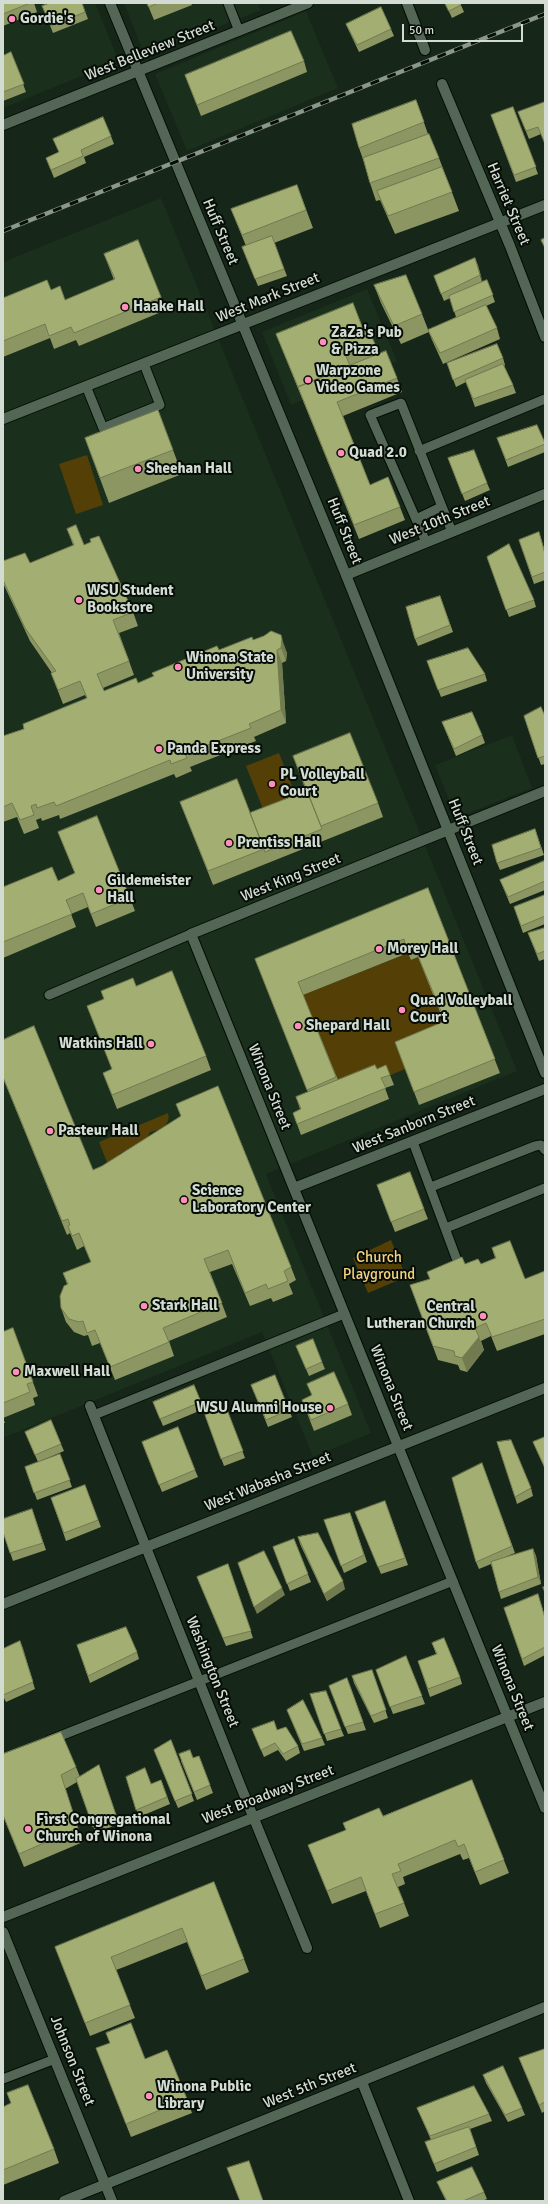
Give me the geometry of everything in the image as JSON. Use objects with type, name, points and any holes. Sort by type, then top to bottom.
[{"type":"street","name":"Huff Street","points":[[110,3],[346,575],[545,1073]]},
{"type":"street","name":"West Belleview Street","points":[[3,125],[308,3]]},
{"type":"street","points":[[407,3],[425,50]]},
{"type":"street","name":"Harriet Street","points":[[442,84],[545,337]]},
{"type":"street","name":"West Mark Street","points":[[3,419],[545,205]]},
{"type":"street","name":"West 10th Street","points":[[346,575],[545,494]]},
{"type":"street","name":"West King Street","points":[[191,934],[545,791]]},
{"type":"street","name":"Winona Street","points":[[191,934],[545,1808]]},
{"type":"street","name":"West Sanborn Street","points":[[294,1188],[545,1089]]},
{"type":"street","name":"West Wabasha Street","points":[[3,1604],[545,1388]]},
{"type":"street","name":"Washington Street","points":[[92,1411],[307,1948]]},
{"type":"street","name":"West Broadway Street","points":[[3,1917],[508,1718],[545,1702]]},
{"type":"street","name":"Johnson Street","points":[[3,1932],[112,2201]]},
{"type":"street","name":"West 5th Street","points":[[64,2201],[545,2007]]},
{"type":"street","points":[[362,2082],[409,2201]]},
{"type":"lane","points":[[228,3],[239,31]]},
{"type":"lane","points":[[86,386],[103,428],[160,405],[144,364]]},
{"type":"lane","points":[[419,451],[545,399]]},
{"type":"lane","points":[[426,542],[370,415],[401,403],[452,532]]},
{"type":"lane","points":[[416,519],[441,507]]},
{"type":"lane","name":"West King Street","points":[[49,995],[191,934]]},
{"type":"lane","points":[[413,1142],[458,1263]]},
{"type":"lane","points":[[431,1187],[535,1146],[541,1146],[545,1150]]},
{"type":"lane","points":[[446,1228],[545,1188]]},
{"type":"lane","points":[[92,1411],[344,1314]]},
{"type":"lane","points":[[40,1744],[453,1581]]},
{"type":"lane","points":[[3,2079],[54,2059]]},
{"type":"shaded area","points":[[3,3],[95,3],[119,61],[3,108]]},
{"type":"shaded area","points":[[124,3],[258,3],[261,10],[145,56]]},
{"type":"shaded area","points":[[306,11],[338,88],[187,151],[155,74]]},
{"type":"shaded area","name":"Winona State University","points":[[161,198],[517,1071],[266,1174],[371,1433],[313,1457],[262,1332],[3,1438],[3,262]]},
{"type":"shaded area","points":[[367,289],[397,361],[291,405],[262,332]]},
{"type":"shaded area","points":[[512,735],[532,788],[456,818],[435,765]]},
{"type":"green space","points":[[87,455],[103,505],[76,514],[59,464]]},
{"type":"green space","name":"PL Volleyball Court","points":[[279,753],[298,801],[265,814],[246,766]]},
{"type":"green space","points":[[408,953],[411,960],[418,957],[450,1035],[405,1069],[381,1079],[341,1090],[303,995]]},
{"type":"green space","points":[[168,1113],[169,1117],[167,1124],[158,1130],[150,1132],[146,1141],[133,1151],[125,1151],[119,1154],[116,1162],[108,1165],[99,1142]]},
{"type":"green space","name":"Church Playground","points":[[391,1240],[406,1277],[368,1293],[353,1258]]},
{"type":"building","points":[[3,3],[30,3],[3,14]]},
{"type":"building","points":[[50,3],[82,3],[85,12],[51,26],[42,6]]},
{"type":"building","points":[[147,3],[158,3],[149,7]]},
{"type":"building","points":[[445,3],[460,3],[461,5],[449,11]]},
{"type":"building","points":[[381,7],[391,29],[357,45],[346,24]]},
{"type":"building","points":[[291,31],[304,61],[197,105],[185,75]]},
{"type":"building","points":[[11,52],[24,84],[3,92],[3,56]]},
{"type":"building","points":[[416,100],[424,122],[359,148],[352,124]]},
{"type":"building","points":[[545,102],[545,144],[538,127],[526,131],[518,112]]},
{"type":"building","points":[[513,107],[536,167],[514,175],[491,115]]},
{"type":"building","points":[[103,117],[111,136],[81,150],[83,156],[51,170],[46,158],[59,152],[53,139]]},
{"type":"building","points":[[429,134],[439,158],[370,183],[363,158]]},
{"type":"building","points":[[442,167],[452,192],[388,216],[377,191]]},
{"type":"building","points":[[297,185],[306,210],[242,235],[231,209]]},
{"type":"building","points":[[272,236],[284,269],[255,279],[242,247]]},
{"type":"building","points":[[545,238],[545,248],[541,240]]},
{"type":"building","name":"Haake Hall","points":[[138,240],[161,297],[74,333],[71,327],[49,336],[45,324],[3,341],[3,298],[47,280],[51,290],[60,286],[65,300],[115,279],[104,254]]},
{"type":"building","points":[[475,258],[480,275],[441,294],[434,276]]},
{"type":"building","points":[[406,275],[422,314],[394,326],[374,285]]},
{"type":"building","points":[[487,280],[493,295],[454,312],[449,296]]},
{"type":"building","points":[[353,303],[363,329],[367,326],[375,344],[346,356],[350,366],[298,387],[276,334]]},
{"type":"building","points":[[486,305],[497,328],[440,353],[428,330]]},
{"type":"building","points":[[497,344],[503,358],[453,380],[447,363]]},
{"type":"building","name":"Quad 2.0","points":[[386,351],[397,378],[337,402],[370,485],[388,477],[400,507],[354,525],[298,387]]},
{"type":"building","points":[[503,364],[513,385],[473,399],[465,380]]},
{"type":"building","points":[[158,410],[173,450],[100,478],[85,438]]},
{"type":"building","points":[[537,425],[545,444],[506,460],[497,438]]},
{"type":"building","points":[[474,450],[487,483],[462,494],[448,458]]},
{"type":"building","points":[[76,525],[84,545],[91,542],[90,539],[99,536],[133,612],[113,620],[129,661],[97,674],[104,691],[136,678],[138,683],[154,676],[152,673],[217,646],[219,650],[252,637],[253,640],[264,636],[271,631],[281,635],[282,639],[281,648],[277,650],[281,710],[249,724],[251,728],[185,754],[187,758],[171,764],[170,760],[56,806],[54,802],[37,808],[36,804],[31,806],[34,815],[20,820],[12,803],[3,807],[3,736],[24,729],[23,724],[87,698],[80,681],[58,690],[51,673],[56,671],[25,628],[3,580],[3,561],[25,553],[30,563],[74,545],[67,529]]},
{"type":"building","points":[[539,532],[545,554],[545,572],[532,577],[519,540]]},
{"type":"building","points":[[509,544],[534,600],[506,610],[487,557]]},
{"type":"building","points":[[440,596],[450,625],[415,639],[406,607]]},
{"type":"building","points":[[468,648],[485,674],[438,690],[427,661]]},
{"type":"building","points":[[541,707],[545,716],[545,756],[538,758],[524,716]]},
{"type":"building","points":[[472,712],[482,735],[454,749],[442,722]]},
{"type":"building","points":[[350,733],[378,803],[321,826],[293,756]]},
{"type":"building","name":"Prentiss Hall","points":[[237,779],[264,849],[208,871],[180,802]]},
{"type":"building","points":[[307,791],[322,829],[265,852],[250,813]]},
{"type":"building","name":"Gildemeister Hall","points":[[97,816],[130,898],[91,914],[83,893],[66,900],[72,914],[3,942],[3,887],[52,867],[58,881],[75,873],[58,832]]},
{"type":"building","points":[[535,829],[541,848],[497,863],[492,845]]},
{"type":"building","points":[[544,861],[545,881],[508,897],[500,880]]},
{"type":"building","points":[[428,888],[495,1059],[414,1092],[395,1042],[445,1021],[413,944],[406,947],[404,939],[298,982],[336,1077],[307,1090],[255,959]]},
{"type":"building","points":[[545,895],[545,916],[521,926],[514,907]]},
{"type":"building","points":[[545,928],[545,951],[537,954],[528,933]]},
{"type":"building","name":"Watkins Hall","points":[[172,971],[206,1056],[112,1095],[103,1073],[112,1069],[87,1006],[104,999],[101,991],[133,978],[136,986]]},
{"type":"building","points":[[34,1026],[93,1170],[102,1166],[181,1116],[176,1104],[218,1086],[291,1267],[284,1271],[288,1281],[268,1289],[266,1284],[245,1293],[228,1250],[204,1259],[222,1303],[163,1328],[169,1342],[110,1367],[95,1330],[87,1333],[83,1321],[79,1322],[69,1319],[61,1308],[60,1296],[64,1286],[68,1284],[63,1273],[91,1262],[79,1233],[72,1236],[68,1226],[70,1225],[68,1219],[62,1221],[3,1077],[3,1040]]},
{"type":"building","points":[[375,1065],[377,1069],[386,1065],[390,1075],[381,1078],[386,1088],[297,1124],[293,1113],[301,1109],[296,1097]]},
{"type":"building","points":[[410,1172],[424,1209],[391,1222],[377,1185]]},
{"type":"building","name":"Central Lutheran Church","points":[[510,1241],[525,1279],[545,1271],[545,1319],[492,1337],[486,1323],[475,1328],[479,1337],[462,1358],[455,1356],[454,1351],[433,1346],[410,1285],[430,1279],[427,1272],[462,1257],[465,1264],[478,1259],[481,1264],[496,1258],[492,1248]]},
{"type":"building","name":"Maxwell Hall","points":[[13,1328],[33,1382],[27,1384],[30,1392],[3,1403],[3,1332]]},
{"type":"building","points":[[313,1339],[322,1362],[306,1369],[296,1346]]},
{"type":"building","name":"WSU Alumni House","points":[[334,1372],[348,1404],[311,1420],[302,1400],[312,1395],[307,1384]]},
{"type":"building","points":[[275,1375],[289,1410],[266,1420],[251,1385]]},
{"type":"building","points":[[194,1385],[201,1402],[160,1419],[153,1402]]},
{"type":"building","points":[[226,1407],[243,1451],[221,1459],[205,1415]]},
{"type":"building","points":[[51,1420],[61,1444],[35,1455],[25,1432]]},
{"type":"building","points":[[178,1427],[195,1470],[159,1485],[142,1442]]},
{"type":"building","points":[[545,1437],[545,1468],[533,1442]]},
{"type":"building","points":[[511,1440],[531,1488],[515,1497],[497,1442]]},
{"type":"building","points":[[60,1454],[70,1480],[34,1493],[25,1467]]},
{"type":"building","points":[[482,1463],[512,1546],[476,1562],[452,1478]]},
{"type":"building","points":[[85,1485],[98,1520],[64,1533],[51,1498]]},
{"type":"building","points":[[385,1501],[405,1558],[378,1567],[355,1512]]},
{"type":"building","points":[[32,1509],[43,1543],[10,1553],[3,1532],[3,1519]]},
{"type":"building","points":[[350,1513],[364,1555],[341,1566],[324,1520]]},
{"type":"building","points":[[318,1533],[343,1581],[324,1594],[298,1537]]},
{"type":"building","points":[[294,1539],[308,1574],[287,1584],[273,1547]]},
{"type":"building","points":[[533,1549],[538,1577],[499,1592],[491,1562]]},
{"type":"building","points":[[264,1551],[282,1588],[254,1607],[238,1563]]},
{"type":"building","points":[[228,1564],[251,1631],[223,1638],[197,1577]]},
{"type":"building","points":[[538,1594],[545,1618],[545,1647],[522,1659],[504,1608]]},
{"type":"building","points":[[126,1627],[137,1652],[88,1676],[77,1645]]},
{"type":"building","points":[[444,1638],[460,1677],[428,1689],[418,1661],[437,1654],[432,1643]]},
{"type":"building","points":[[20,1641],[33,1682],[3,1695],[3,1649]]},
{"type":"building","points":[[406,1656],[422,1696],[390,1707],[376,1670]]},
{"type":"building","points":[[372,1670],[386,1710],[371,1716],[352,1676]]},
{"type":"building","points":[[347,1678],[363,1722],[345,1727],[329,1686]]},
{"type":"building","points":[[326,1691],[341,1729],[324,1734],[310,1694]]},
{"type":"building","points":[[303,1700],[322,1738],[302,1744],[287,1710]]},
{"type":"building","points":[[274,1721],[277,1730],[286,1727],[298,1746],[283,1754],[275,1743],[261,1750],[252,1729]]},
{"type":"building","points":[[61,1732],[76,1767],[61,1775],[78,1828],[19,1854],[3,1815],[3,1754]]},
{"type":"building","points":[[171,1740],[192,1794],[175,1801],[154,1750]]},
{"type":"building","points":[[190,1750],[193,1758],[199,1756],[210,1785],[194,1792],[179,1754]]},
{"type":"building","points":[[99,1765],[116,1815],[93,1827],[76,1779]]},
{"type":"building","points":[[145,1768],[151,1784],[161,1780],[167,1797],[136,1810],[126,1777]]},
{"type":"building","points":[[472,1780],[504,1860],[475,1872],[464,1844],[458,1847],[455,1840],[398,1864],[401,1871],[392,1874],[404,1903],[375,1914],[361,1877],[327,1891],[308,1845],[346,1830],[343,1823],[379,1808],[383,1816]]},
{"type":"building","points":[[214,1882],[244,1959],[201,1976],[182,1928],[111,1957],[130,2005],[85,2023],[55,1947]]},
{"type":"building","name":"Winona Public Library","points":[[131,2023],[145,2059],[167,2050],[187,2099],[126,2124],[96,2048],[110,2043],[106,2033]]},
{"type":"building","points":[[545,2049],[545,2102],[539,2105],[519,2058]]},
{"type":"building","points":[[503,2066],[522,2108],[505,2115],[483,2075]]},
{"type":"building","points":[[28,2085],[54,2149],[3,2170],[3,2107],[11,2103],[7,2093]]},
{"type":"building","points":[[474,2086],[489,2114],[430,2136],[417,2108]]},
{"type":"building","points":[[469,2127],[476,2147],[434,2164],[425,2142]]},
{"type":"building","points":[[249,2161],[263,2201],[240,2201],[227,2168]]},
{"type":"building","points":[[472,2167],[484,2192],[463,2201],[447,2201],[437,2182]]},
{"type":"railway","points":[[3,231],[545,14]]},
{"type":"place","name":"Gordie's","points":[[12,19]]},
{"type":"place","name":"Haake Hall","points":[[125,307]]},
{"type":"place","name":"ZaZa's Pub & Pizza","points":[[323,342]]},
{"type":"place","name":"Warpzone Video Games","points":[[308,380]]},
{"type":"place","name":"Quad 2.0","points":[[341,453]]},
{"type":"place","name":"Sheehan Hall","points":[[138,469]]},
{"type":"place","name":"WSU Student Bookstore","points":[[79,600]]},
{"type":"place","name":"Winona State University","points":[[178,667]]},
{"type":"place","name":"Panda Express","points":[[159,749]]},
{"type":"place","name":"PL Volleyball Court","points":[[272,784]]},
{"type":"place","name":"Prentiss Hall","points":[[229,843]]},
{"type":"place","name":"Gildemeister Hall","points":[[99,890]]},
{"type":"place","name":"Morey Hall","points":[[379,949]]},
{"type":"place","name":"Quad Volleyball Court","points":[[402,1010]]},
{"type":"place","name":"Shepard Hall","points":[[298,1026]]},
{"type":"place","name":"Watkins Hall","points":[[151,1044]]},
{"type":"place","name":"Pasteur Hall","points":[[50,1131]]},
{"type":"place","name":"Science Laboratory Center","points":[[184,1200]]},
{"type":"place","name":"Stark Hall","points":[[144,1306]]},
{"type":"place","name":"Central Lutheran Church","points":[[483,1316]]},
{"type":"place","name":"Maxwell Hall","points":[[16,1372]]},
{"type":"place","name":"WSU Alumni House","points":[[330,1408]]},
{"type":"place","name":"First Congregational Church of Winona","points":[[28,1829]]},
{"type":"place","name":"Winona Public Library","points":[[149,2096]]}]
